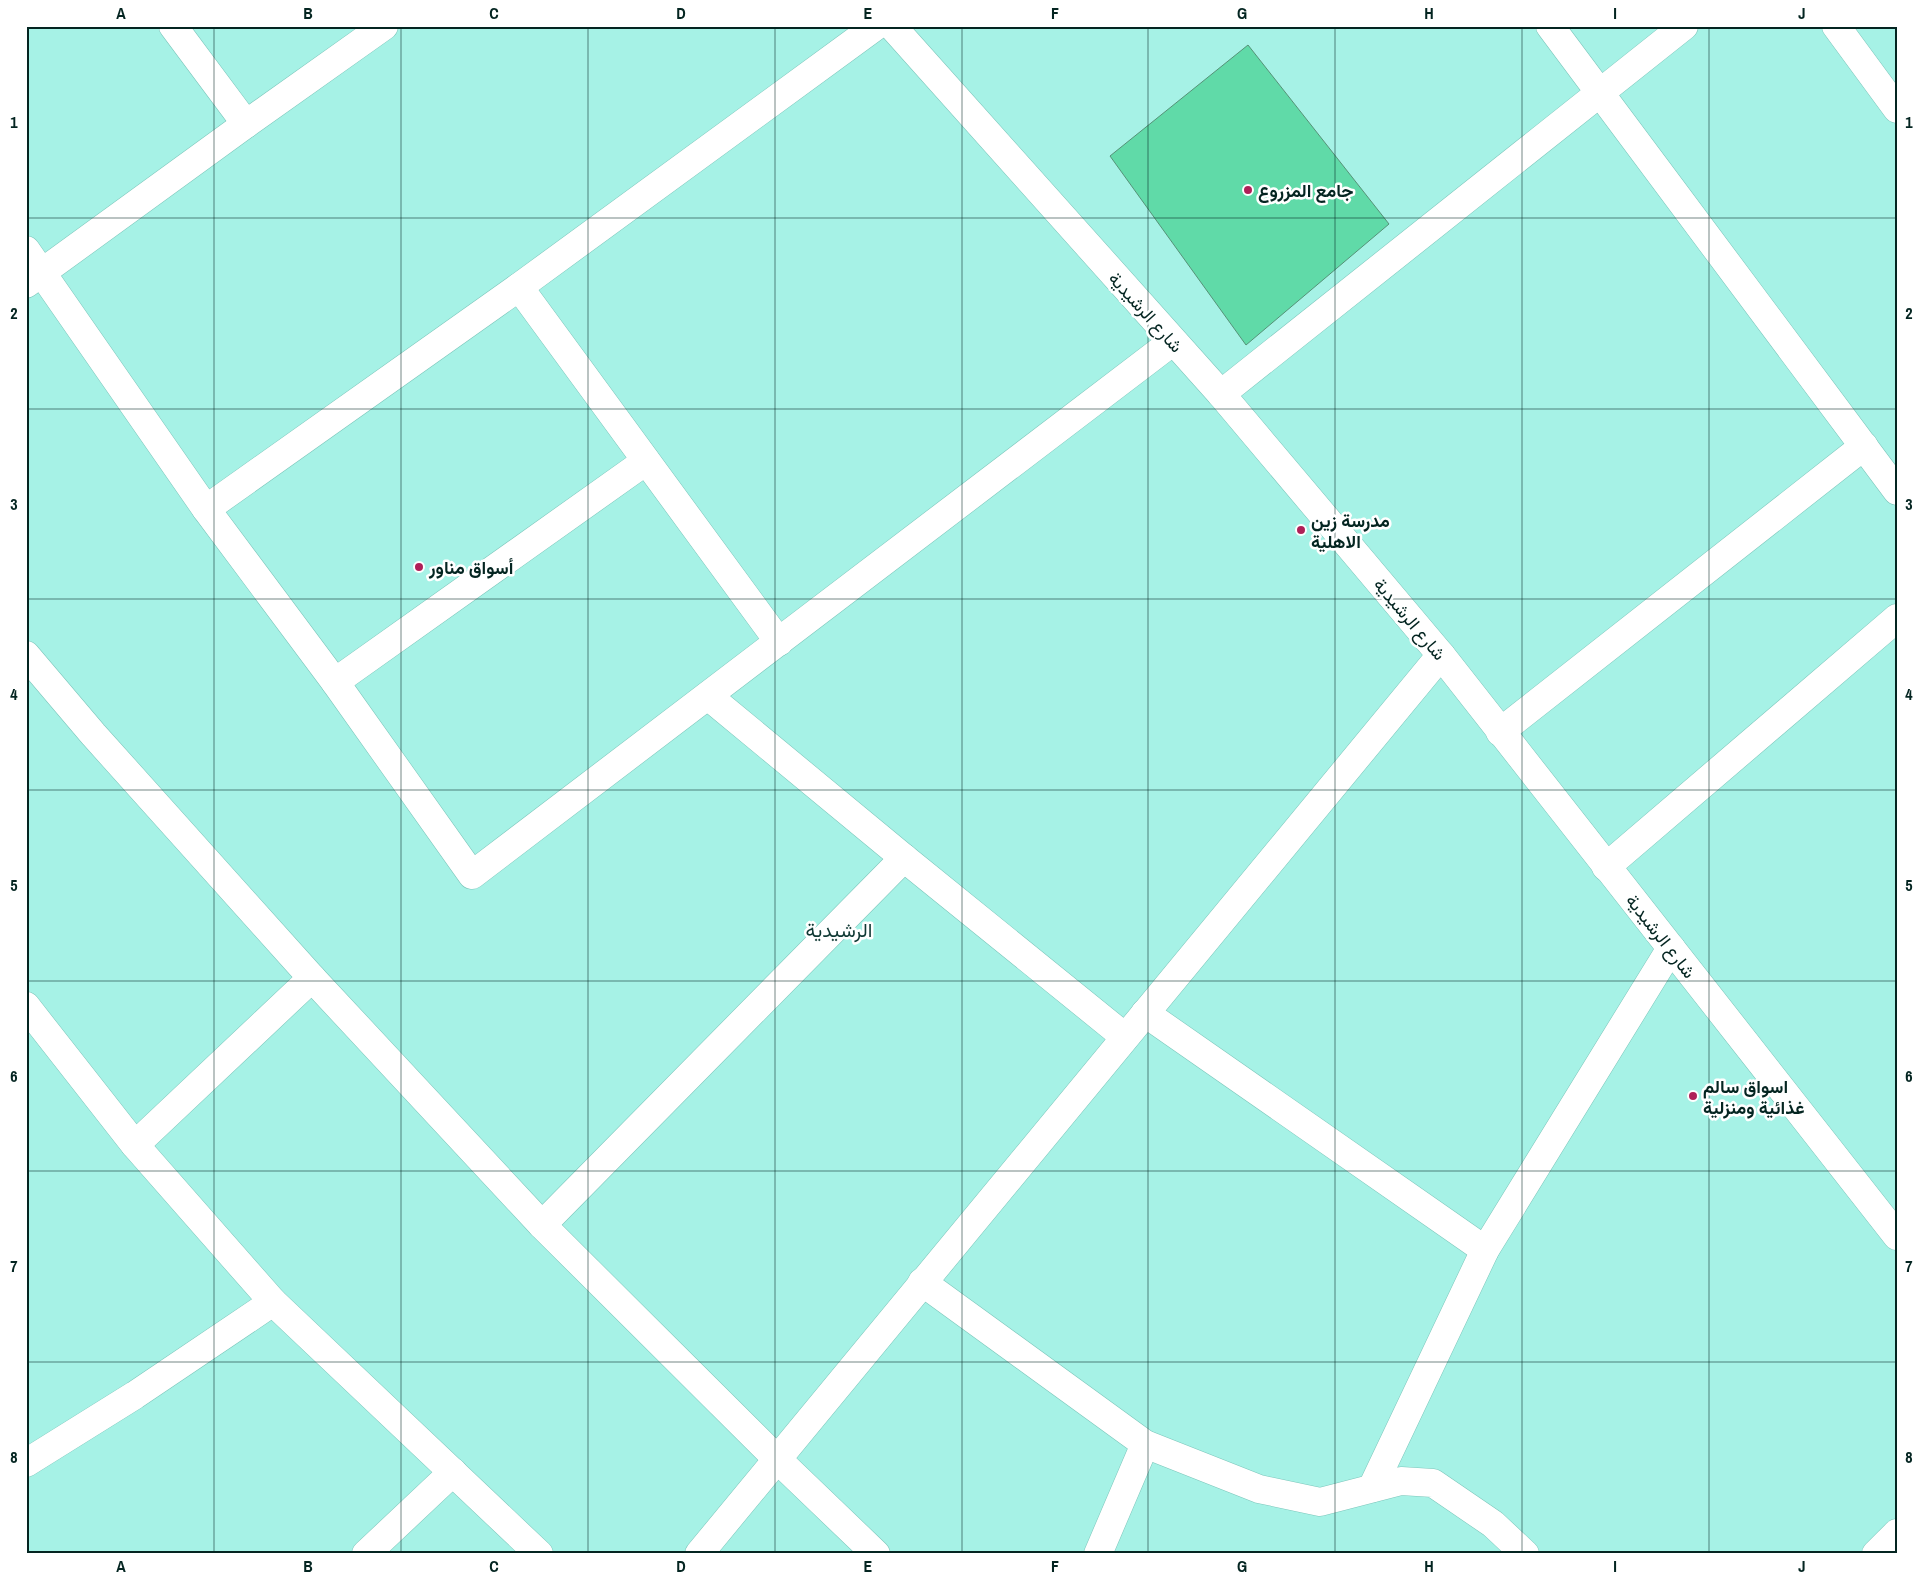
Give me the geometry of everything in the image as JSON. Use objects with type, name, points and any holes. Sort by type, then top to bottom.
[{"type":"street","points":[[173,26],[246,124]]},
{"type":"street","points":[[384,26],[246,124],[31,269],[206,509],[336,682],[472,875],[1172,342]]},
{"type":"street","points":[[206,509],[519,287],[876,26]]},
{"type":"street","name":"شارع الرشيدية","points":[[892,26],[1172,342],[1221,394],[1441,655],[1897,1236]]},
{"type":"street","points":[[1550,26],[1897,491]]},
{"type":"street","points":[[1221,394],[1684,26]]},
{"type":"street","points":[[1836,26],[1897,109]]},
{"type":"street","points":[[519,287],[778,642]]},
{"type":"street","points":[[1500,732],[1864,446]]},
{"type":"street","points":[[336,682],[646,461]]},
{"type":"street","points":[[1606,867],[1897,618]]},
{"type":"street","points":[[26,655],[93,734],[312,978],[542,1225],[777,1459],[876,1554]]},
{"type":"street","points":[[699,1554],[1441,655]]},
{"type":"street","points":[[708,696],[1124,1038]]},
{"type":"street","points":[[542,1225],[904,858]]},
{"type":"street","points":[[1372,1488],[1485,1250],[1671,948]]},
{"type":"street","points":[[135,1145],[312,978]]},
{"type":"street","points":[[26,1006],[135,1145],[274,1302],[539,1554]]},
{"type":"street","points":[[1145,1013],[1485,1250]]},
{"type":"street","points":[[922,1282],[1145,1444],[1259,1489],[1320,1502],[1401,1481],[1433,1483],[1493,1524],[1525,1554]]},
{"type":"street","points":[[26,1463],[135,1396],[274,1302]]},
{"type":"street","points":[[1098,1554],[1145,1444]]},
{"type":"street","points":[[366,1554],[453,1472]]},
{"type":"street","points":[[1876,1554],[1897,1533]]},
{"type":"building","name":"جامع المزروع","points":[[1248,45],[1389,224],[1246,345],[1110,156]]},
{"type":"place","name":"جامع المزروع","points":[[1248,190]]},
{"type":"place","name":"مدرسة زين الاهلية","points":[[1301,530]]},
{"type":"place","name":"أسواق مناور","points":[[419,567]]},
{"type":"place","name":"اسواق سالم غذائية ومنزلية","points":[[1693,1096]]},
{"type":"district","name":"الرشيدية","points":[[839,929]]}]
